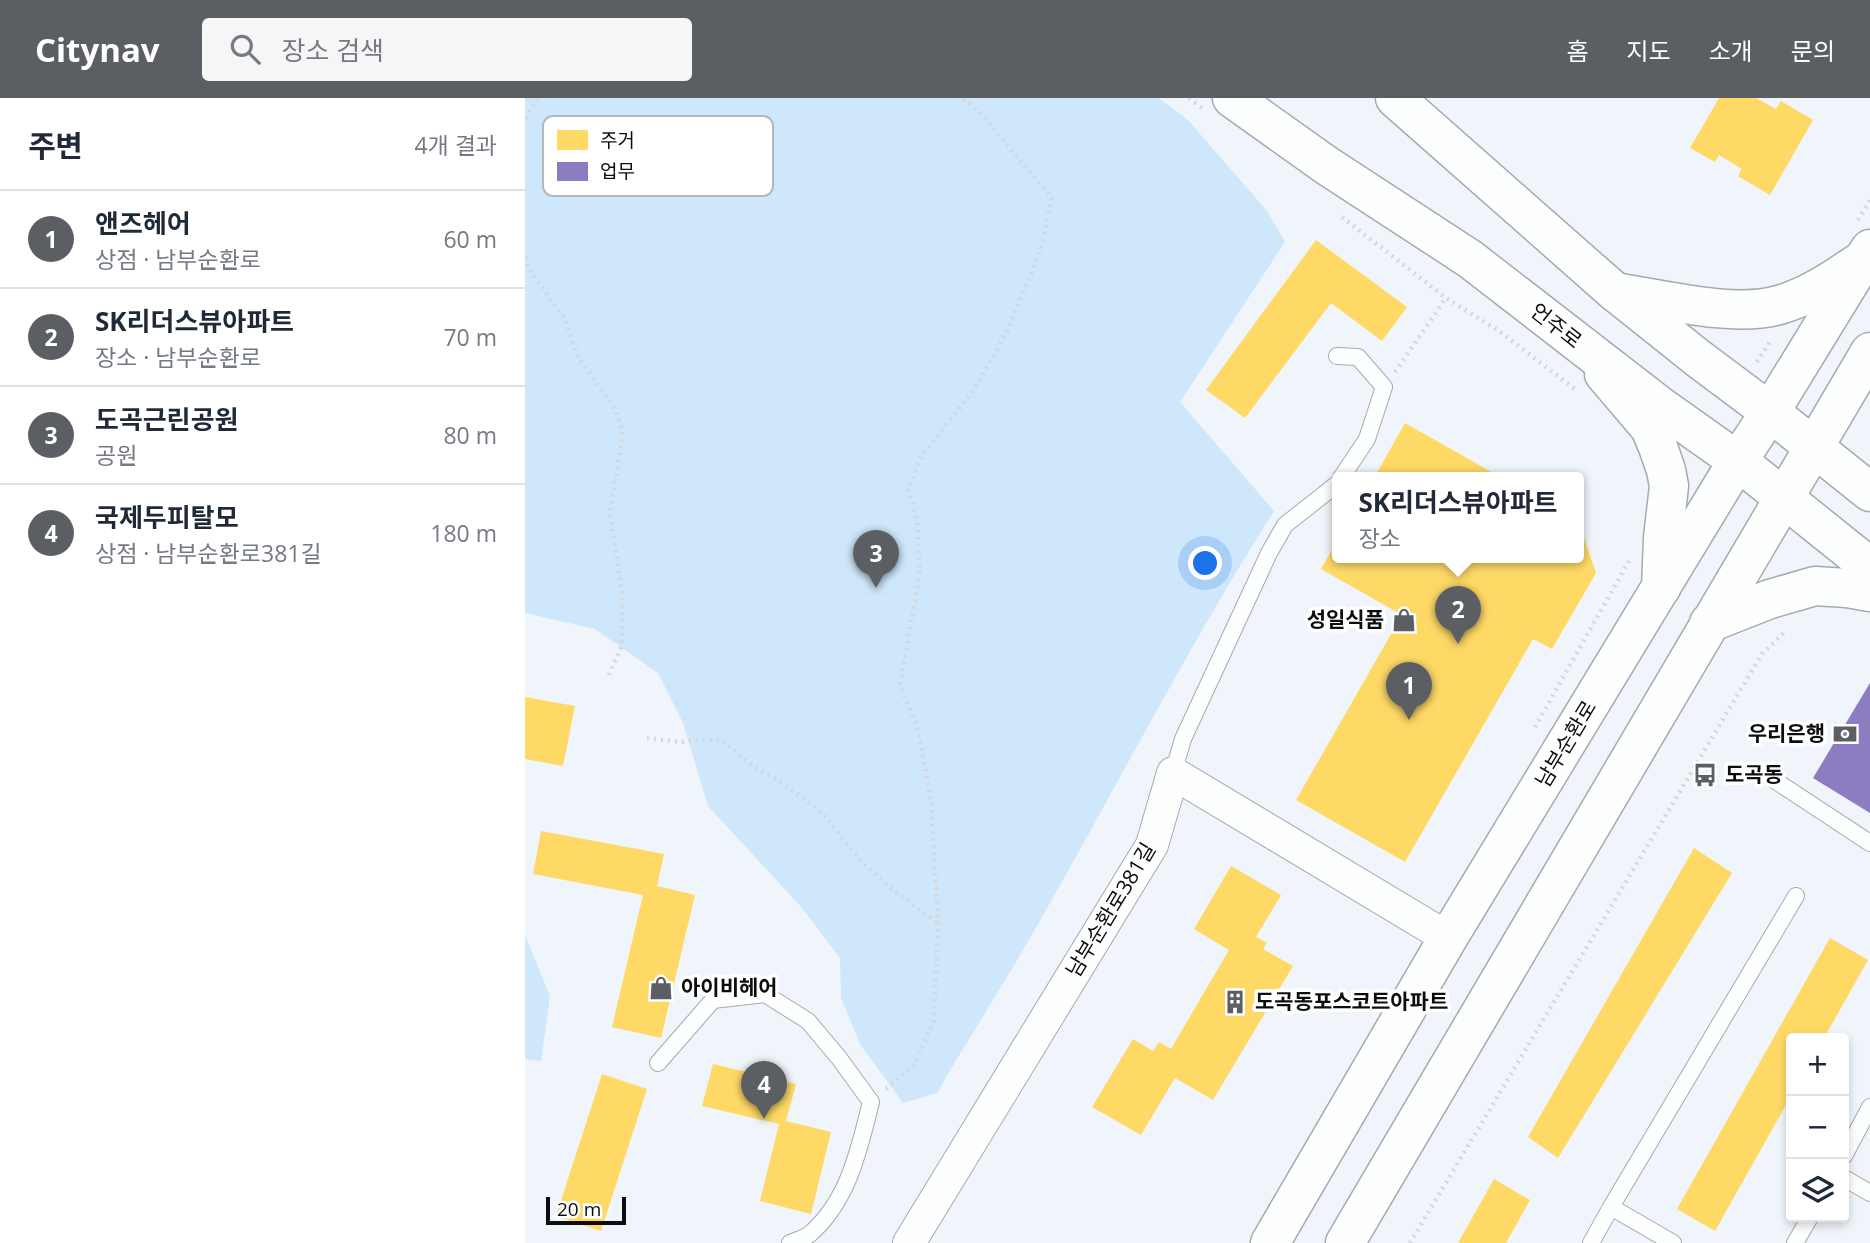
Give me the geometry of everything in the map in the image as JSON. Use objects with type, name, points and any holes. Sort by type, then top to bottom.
[{"type":"main road","points":[[1395,98],[1615,292],[1870,492]]},
{"type":"main road","name":"언주로","points":[[1221,106],[1326,165],[1470,259],[1660,406],[1739,462],[1870,567]]},
{"type":"main road","points":[[1615,292],[1730,309],[1765,308],[1780,305],[1820,288],[1867,254]]},
{"type":"main road","name":"남부순환로","points":[[1270,1243],[1448,937],[1732,470],[1867,254]]},
{"type":"main road","points":[[1578,342],[1650,428],[1658,447],[1669,486],[1661,588]]},
{"type":"main road","points":[[1345,1243],[1870,352]]},
{"type":"main road","points":[[1709,624],[1770,599],[1815,586],[1870,592]]},
{"type":"street","points":[[1173,773],[1448,937]]},
{"type":"street","name":"남부순환로381길","points":[[909,1243],[1152,845],[1173,773]]},
{"type":"lane","points":[[1337,356],[1359,357],[1384,387],[1367,439],[1345,472]]},
{"type":"lane","points":[[1173,773],[1183,739],[1269,553],[1285,525],[1332,488]]},
{"type":"lane","points":[[1762,772],[1870,843]]},
{"type":"lane","points":[[1591,1243],[1796,896]]},
{"type":"lane","points":[[659,1063],[713,1000],[765,994],[808,1021],[839,1058],[871,1102],[855,1164],[835,1206],[808,1236],[790,1243]]},
{"type":"lane","points":[[1849,1147],[1870,1107]]},
{"type":"lane","points":[[1849,1181],[1870,1193]]},
{"type":"lane","points":[[1611,1207],[1673,1243]]},
{"type":"lane","points":[[1795,1243],[1807,1222]]},
{"type":"path","points":[[525,118],[538,98]]},
{"type":"path","points":[[871,1102],[915,1064],[934,1020],[938,923],[930,800],[917,726],[900,685],[920,572],[917,520],[908,489],[922,455],[974,390],[1007,332],[1040,252],[1052,198],[979,111],[963,98]]},
{"type":"path","points":[[1188,98],[1221,106]]},
{"type":"path","points":[[1336,213],[1445,298],[1499,331],[1582,395]]},
{"type":"path","points":[[525,257],[529,269],[565,319],[578,356],[615,409],[623,432],[610,513],[623,599],[621,646],[609,675]]},
{"type":"path","points":[[1384,387],[1445,298]]},
{"type":"path","points":[[1410,1243],[1762,654],[1791,625]]},
{"type":"path","points":[[647,738],[680,742],[720,739],[752,765],[784,784],[823,814],[861,860],[893,890],[938,923]]},
{"type":"shaded area","points":[[525,98],[1159,98],[1188,120],[1267,211],[1285,242],[1180,402],[1274,511],[1175,678],[1049,906],[937,1093],[903,1103],[860,1044],[841,998],[840,958],[802,908],[708,806],[683,723],[658,673],[595,629],[525,613]]},
{"type":"shaded area","points":[[525,935],[550,996],[541,1061],[525,1059]]},
{"type":"building: 주거","points":[[1719,98],[1756,98],[1776,109],[1781,101],[1813,120],[1770,195],[1738,176],[1742,169],[1719,155],[1715,162],[1690,148]]},
{"type":"building: 주거","points":[[1316,240],[1407,307],[1382,341],[1331,303],[1245,418],[1206,390]]},
{"type":"building: 주거","points":[[1405,423],[1491,472],[1377,472]]},
{"type":"building: 주거","points":[[1584,538],[1596,573],[1552,649],[1533,639],[1405,862],[1296,800],[1402,615],[1321,569],[1332,550],[1332,563],[1584,563]]},
{"type":"building: 주거","points":[[525,697],[575,706],[563,766],[525,759]]},
{"type":"building: 주거","points":[[541,831],[664,854],[657,886],[695,895],[661,1038],[612,1027],[643,895],[533,874]]},
{"type":"building: 주거","points":[[1694,848],[1732,873],[1558,1158],[1528,1137]]},
{"type":"building: 주거","name":"도곡동포스코트아파트","points":[[1231,866],[1281,895],[1256,937],[1267,943],[1263,949],[1293,966],[1213,1100],[1175,1078],[1141,1135],[1092,1107],[1133,1039],[1153,1051],[1159,1042],[1171,1049],[1229,950],[1194,929]]},
{"type":"building: 주거","points":[[1830,938],[1868,960],[1827,1033],[1786,1033],[1786,1105],[1715,1231],[1677,1209]]},
{"type":"building: 주거","points":[[713,1064],[796,1084],[786,1121],[831,1132],[811,1214],[760,1201],[779,1124],[702,1106]]},
{"type":"building: 주거","points":[[602,1074],[647,1089],[601,1231],[556,1216]]},
{"type":"building: 주거","points":[[1494,1179],[1530,1200],[1506,1243],[1458,1243]]},
{"type":"building: 업무","points":[[1870,683],[1870,813],[1813,778]]},
{"type":"place","name":"도곡근린공원","points":[[876,588]]},
{"type":"place","name":"성일식품","points":[[1404,620]]},
{"type":"place","name":"SK리더스뷰아파트","points":[[1458,644]]},
{"type":"place","name":"앤즈헤어","points":[[1409,720]]},
{"type":"place","name":"우리은행","points":[[1845,734]]},
{"type":"place","name":"도곡동","points":[[1705,775]]},
{"type":"place","name":"아이비헤어","points":[[661,988]]},
{"type":"place","name":"도곡동포스코트아파트","points":[[1235,1002]]},
{"type":"place","name":"국제두피탈모","points":[[764,1119]]}]
